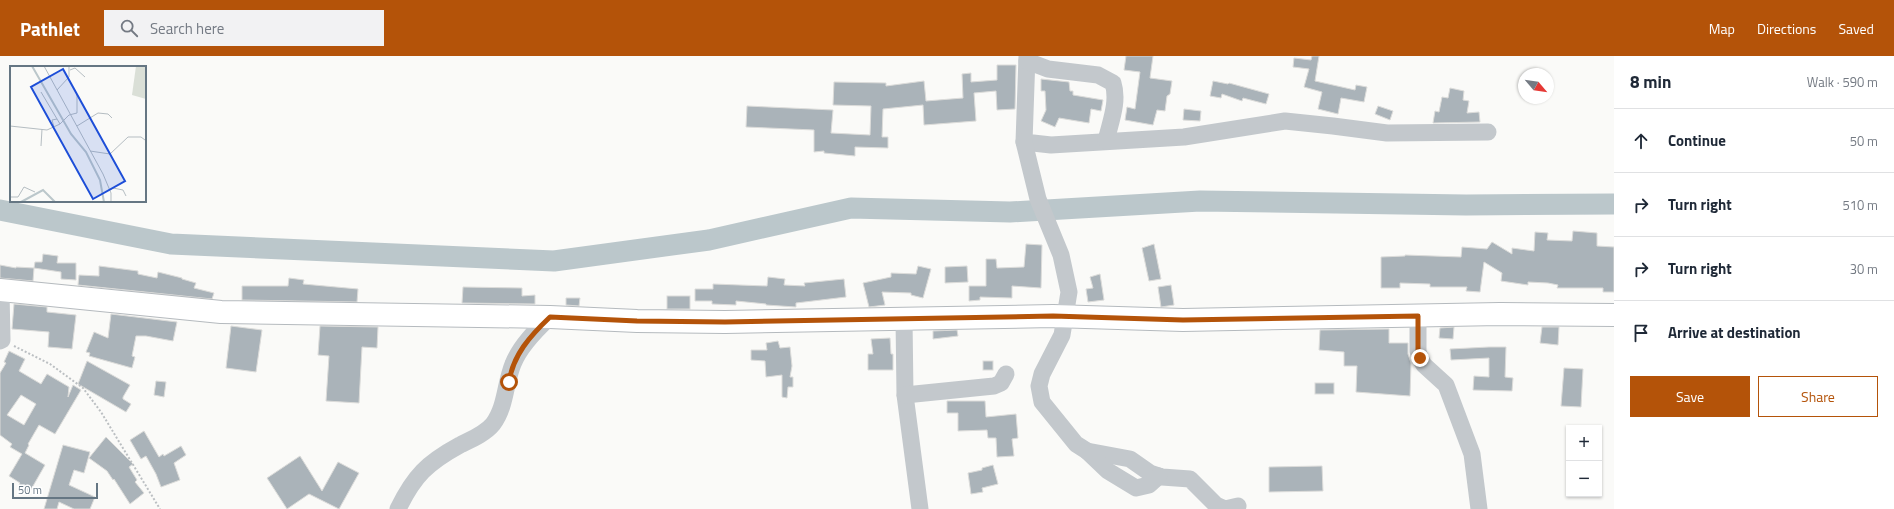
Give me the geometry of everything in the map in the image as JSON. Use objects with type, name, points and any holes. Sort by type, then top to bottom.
[{"type":"main road","points":[[0,290],[221,312],[550,317],[637,321],[718,322],[904,318],[1066,317],[1183,320],[1418,316],[1614,316]]},
{"type":"street","points":[[1106,142],[1116,100],[1116,92],[1113,83],[1098,75],[1048,69],[1027,58],[1024,142],[1028,166],[1038,199],[1061,255],[1069,292],[1062,335],[1042,374],[1039,393],[1042,402],[1076,444],[1087,451],[1108,471],[1136,488],[1149,486],[1159,476]]},
{"type":"street","points":[[1024,142],[1051,145],[1184,137],[1285,122],[1387,133],[1488,132]]},
{"type":"street","points":[[0,290],[1,340]]},
{"type":"street","points":[[1418,316],[1418,351],[1420,358],[1424,365],[1446,385],[1472,454],[1478,509]]},
{"type":"street","points":[[398,509],[407,491],[420,472],[445,453],[474,438],[492,425],[501,407],[512,365],[519,350],[550,317]]},
{"type":"street","points":[[904,318],[905,395],[920,509]]},
{"type":"street","points":[[905,395],[994,386],[1001,383],[1006,374]]},
{"type":"street","points":[[1087,451],[1130,459],[1150,474],[1190,479],[1216,505],[1225,509],[1238,506]]},
{"type":"path","points":[[1,340],[50,364],[83,388],[100,412],[160,509]]},
{"type":"building","points":[[1126,56],[1153,56],[1150,78],[1172,81],[1170,94],[1167,96],[1165,111],[1157,110],[1153,125],[1125,120],[1127,107],[1135,109],[1140,72],[1124,70]]},
{"type":"building","points":[[1312,56],[1319,56],[1315,81],[1355,90],[1356,85],[1367,87],[1364,102],[1341,98],[1338,114],[1318,109],[1322,92],[1304,87],[1309,69],[1293,67],[1294,58],[1311,60]]},
{"type":"building","points":[[997,65],[1016,65],[1015,109],[997,110],[996,91],[974,93],[976,121],[924,125],[923,105],[883,109],[882,137],[888,137],[888,148],[855,147],[855,156],[824,153],[824,151],[814,152],[814,130],[746,127],[747,106],[833,110],[831,133],[870,135],[871,106],[833,105],[834,82],[886,83],[886,86],[924,81],[926,101],[963,98],[962,74],[971,73],[971,82],[997,80]]},
{"type":"building","points":[[1041,79],[1069,82],[1070,91],[1073,91],[1073,95],[1103,100],[1101,111],[1091,109],[1089,123],[1059,118],[1055,127],[1041,121],[1046,110],[1045,91],[1041,91]]},
{"type":"building","points":[[1213,81],[1229,83],[1269,94],[1266,104],[1243,98],[1242,101],[1222,94],[1221,98],[1210,96]]},
{"type":"building","points":[[1450,88],[1464,91],[1463,100],[1469,101],[1467,113],[1479,112],[1480,122],[1433,123],[1435,111],[1439,112],[1442,97],[1448,98]]},
{"type":"building","points":[[1378,106],[1393,111],[1390,120],[1375,114]]},
{"type":"building","points":[[1184,109],[1201,111],[1200,121],[1183,120]]},
{"type":"building","points":[[1573,231],[1597,233],[1597,246],[1614,247],[1614,292],[1603,292],[1603,288],[1557,288],[1558,285],[1548,283],[1528,282],[1528,285],[1501,281],[1502,273],[1484,262],[1480,292],[1466,291],[1467,287],[1430,287],[1430,284],[1400,283],[1400,288],[1381,288],[1381,257],[1405,255],[1461,257],[1462,247],[1487,249],[1492,242],[1512,254],[1512,248],[1534,251],[1535,232],[1548,233],[1547,240],[1572,241]]},
{"type":"building","points":[[1026,244],[1042,245],[1041,288],[1012,286],[1012,298],[980,297],[980,300],[969,301],[969,286],[986,286],[986,259],[996,259],[997,268],[1024,267]]},
{"type":"building","points":[[1154,244],[1161,279],[1149,281],[1142,248]]},
{"type":"building","points":[[43,254],[58,256],[57,263],[76,263],[76,280],[61,279],[61,272],[34,268],[35,262],[42,262]]},
{"type":"building","points":[[0,265],[16,268],[34,268],[33,281],[0,278]]},
{"type":"building","points":[[99,266],[138,271],[138,274],[157,278],[158,272],[196,283],[194,288],[214,293],[212,299],[78,285],[79,275],[99,276]]},
{"type":"building","points":[[918,266],[931,269],[923,298],[911,295],[911,293],[882,292],[885,305],[869,307],[863,283],[891,277],[891,273],[916,274]]},
{"type":"building","points":[[967,266],[968,282],[945,283],[945,267]]},
{"type":"building","points":[[1100,274],[1104,300],[1088,302],[1086,289],[1093,288],[1090,277]]},
{"type":"building","points":[[768,277],[785,279],[784,285],[805,286],[804,283],[844,279],[846,297],[796,303],[796,307],[736,301],[736,305],[712,304],[712,301],[695,301],[695,289],[713,289],[713,284],[767,286]]},
{"type":"building","points":[[289,278],[304,280],[303,284],[358,289],[357,302],[242,300],[242,286],[288,286]]},
{"type":"building","points":[[1171,285],[1174,305],[1161,307],[1158,287]]},
{"type":"building","points":[[463,287],[522,288],[522,296],[535,295],[535,304],[462,303]]},
{"type":"building","points":[[667,296],[690,296],[690,309],[667,309]]},
{"type":"building","points":[[566,298],[580,298],[579,306],[566,305]]},
{"type":"building","points":[[14,304],[47,307],[47,312],[76,315],[72,349],[48,347],[49,332],[12,329]]},
{"type":"building","points":[[111,314],[177,322],[173,341],[146,336],[136,336],[132,356],[135,357],[132,368],[89,356],[90,353],[86,352],[94,332],[108,338]]},
{"type":"building","points":[[231,326],[262,330],[256,372],[226,368]]},
{"type":"building","points":[[320,326],[378,327],[377,348],[362,347],[359,403],[326,401],[329,356],[318,355]]},
{"type":"building","points":[[1454,327],[1453,339],[1439,338],[1440,328]]},
{"type":"building","points":[[1542,327],[1559,327],[1558,345],[1540,343]]},
{"type":"building","points":[[1389,329],[1389,343],[1408,343],[1408,354],[1411,363],[1410,396],[1356,392],[1357,366],[1344,366],[1344,352],[1319,350],[1320,330]]},
{"type":"building","points":[[957,330],[958,336],[933,339],[933,331]]},
{"type":"building","points":[[890,338],[891,354],[893,354],[893,370],[868,370],[868,354],[873,354],[871,339]]},
{"type":"building","points":[[778,341],[780,348],[790,347],[792,366],[790,377],[793,377],[793,387],[788,387],[787,398],[782,397],[782,375],[766,377],[765,361],[751,360],[751,350],[767,350],[766,343]]},
{"type":"building","points":[[1506,347],[1505,377],[1513,378],[1512,391],[1473,390],[1474,376],[1489,377],[1489,358],[1451,360],[1450,349]]},
{"type":"building","points":[[9,351],[25,359],[19,371],[41,384],[47,374],[69,387],[68,397],[73,385],[81,390],[55,434],[39,425],[28,444],[29,445],[25,453],[45,465],[29,493],[18,486],[20,483],[9,476],[22,454],[10,447],[12,444],[0,435],[0,373],[6,363],[4,362]],"holes":[[[21,395],[36,404],[24,425],[7,415]]]},
{"type":"building","points":[[87,361],[130,385],[123,397],[123,399],[131,404],[126,412],[78,384]]},
{"type":"building","points":[[983,361],[993,361],[993,370],[983,370]]},
{"type":"building","points":[[1564,368],[1583,369],[1581,407],[1561,406]]},
{"type":"building","points":[[156,381],[166,382],[164,397],[154,395]]},
{"type":"building","points":[[1315,383],[1334,383],[1334,394],[1315,394]]},
{"type":"building","points":[[947,401],[985,401],[986,417],[1016,414],[1018,438],[1012,439],[1014,456],[997,457],[996,438],[988,438],[987,430],[958,431],[958,413],[947,413]]},
{"type":"building","points":[[144,431],[159,457],[163,454],[164,456],[181,446],[186,455],[174,463],[180,480],[161,487],[146,456],[141,459],[130,440]]},
{"type":"building","points":[[106,437],[133,464],[129,467],[137,480],[135,482],[144,493],[130,504],[107,471],[89,458]]},
{"type":"building","points":[[63,445],[90,452],[84,473],[74,470],[69,485],[95,497],[90,509],[74,509],[59,502],[57,509],[44,509]]},
{"type":"building","points":[[300,456],[322,491],[338,462],[359,473],[339,509],[309,494],[287,509],[267,478]]},
{"type":"building","points":[[993,465],[998,484],[982,488],[983,492],[971,494],[968,473],[982,470],[982,468]]},
{"type":"building","points":[[1322,466],[1323,491],[1269,492],[1269,467]]},
{"type":"waterway","points":[[0,210],[171,244],[554,261],[709,240],[851,208],[1010,212],[1200,201],[1466,205],[1614,204]]},
{"type":"route","points":[[509,382],[512,365],[519,350],[550,317],[637,321],[725,322],[1053,316],[1183,320],[1418,316],[1418,351],[1420,358]]}]
